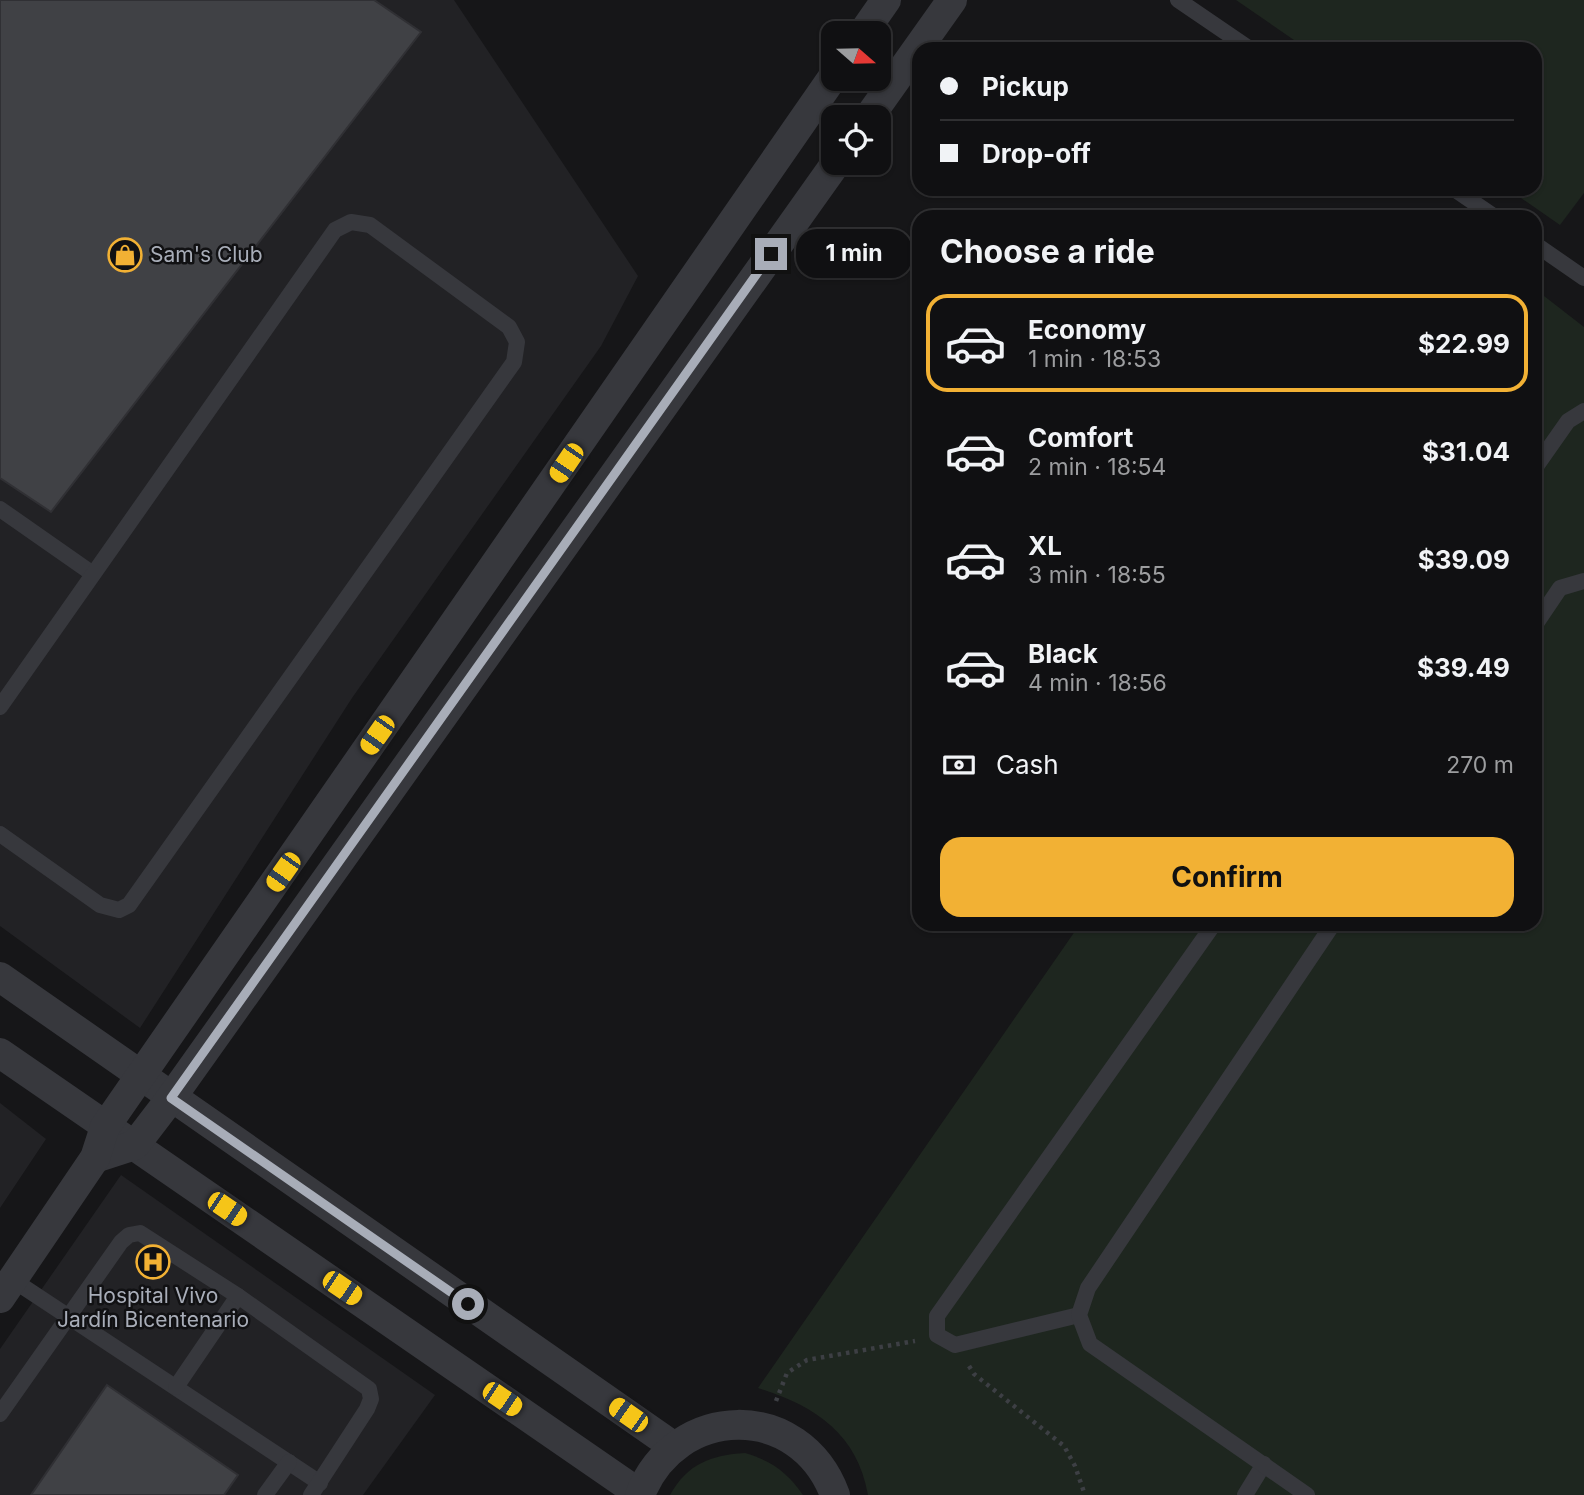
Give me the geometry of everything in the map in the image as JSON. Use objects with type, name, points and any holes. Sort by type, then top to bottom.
[{"type":"street","points":[[871,21],[886,0]]},
{"type":"street","points":[[922,42],[952,0]]},
{"type":"street","points":[[878,105],[912,56]]},
{"type":"street","points":[[6,1289],[95,1158],[105,1127],[823,91]]},
{"type":"street","points":[[95,1158],[135,1145],[171,1098],[827,175]]},
{"type":"street","points":[[0,977],[673,1446]]},
{"type":"street","points":[[0,1053],[640,1495],[653,1468],[673,1446],[702,1430],[734,1424],[766,1428],[795,1441],[819,1464],[835,1495]]},
{"type":"lane","points":[[1178,0],[1240,42]]},
{"type":"lane","points":[[1464,196],[1485,210]]},
{"type":"lane","points":[[0,707],[335,230],[351,222],[370,225],[509,327],[517,342],[514,362],[135,897],[120,910],[100,905],[0,834]]},
{"type":"lane","points":[[1542,249],[1584,278]]},
{"type":"lane","points":[[1542,458],[1568,421],[1584,411]]},
{"type":"lane","points":[[0,509],[93,574]]},
{"type":"lane","points":[[1542,615],[1560,588],[1584,582]]},
{"type":"lane","points":[[1079,1315],[955,1345],[937,1335],[937,1316],[1209,931]]},
{"type":"lane","points":[[1307,1495],[1090,1344],[1079,1315],[1088,1287],[1328,931]]},
{"type":"lane","points":[[0,1414],[68,1317],[121,1242],[129,1235],[139,1233],[238,1296],[362,1381],[369,1389],[371,1399],[316,1489],[289,1462],[68,1317],[6,1289]]},
{"type":"lane","points":[[176,1387],[238,1296]]},
{"type":"lane","points":[[265,1495],[289,1462]]},
{"type":"lane","points":[[1245,1495],[1264,1464]]},
{"type":"path","points":[[766,1428],[787,1373],[807,1360],[937,1335]]},
{"type":"path","points":[[955,1345],[974,1374],[1064,1446],[1075,1466],[1085,1495]]},
{"type":"shaded area","points":[[0,0],[454,0],[638,276],[601,346],[352,698],[140,1028],[0,926]]},
{"type":"shaded area","points":[[1236,0],[1584,0],[1584,193],[1560,225],[1518,196],[1542,196],[1542,42],[1297,42]]},
{"type":"shaded area","points":[[1542,294],[1584,327],[1584,1495],[868,1495],[854,1455],[830,1425],[798,1404],[758,1388],[1075,931],[1542,931]]},
{"type":"shaded area","points":[[0,1103],[46,1139],[0,1208]]},
{"type":"shaded area","name":"Hospital Vivo Jardín Bicentenario","points":[[121,1175],[435,1395],[363,1495],[0,1495],[0,1349]]},
{"type":"shaded area","points":[[745,1453],[778,1468],[803,1495],[670,1495],[684,1476],[701,1463],[721,1456]]},
{"type":"building","name":"Sam's Club","points":[[0,0],[374,0],[421,32],[51,512],[0,478]]},
{"type":"building","points":[[107,1385],[238,1475],[224,1495],[31,1495]]},
{"type":"place","name":"Sam's Club","points":[[125,255]]},
{"type":"place","name":"Hospital Vivo Jardín Bicentenario","points":[[153,1262]]},
{"type":"route","points":[[468,1304],[171,1098],[771,254]]}]
